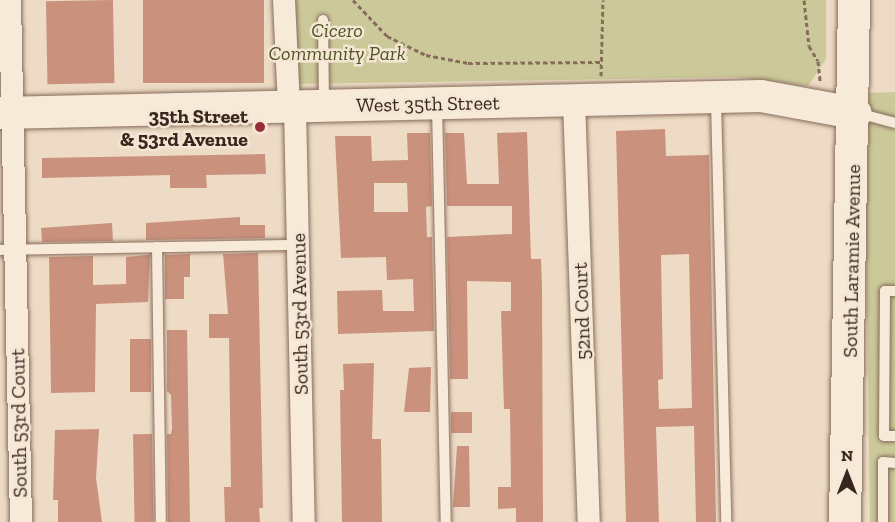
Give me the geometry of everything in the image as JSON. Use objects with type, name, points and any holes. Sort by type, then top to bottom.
[{"type":"street","name":"South 53rd Court","points":[[10,0],[6,113],[8,250],[21,522]]},
{"type":"street","name":"South 53rd Avenue","points":[[284,0],[303,106],[298,245],[304,522]]},
{"type":"street","name":"South Laramie Avenue","points":[[845,522],[855,113],[854,0]]},
{"type":"street","name":"West 35th Street","points":[[6,113],[761,96],[855,113]]},
{"type":"street","name":"52nd Court","points":[[574,100],[589,522]]},
{"type":"lane","points":[[303,106],[323,20]]},
{"type":"lane","points":[[716,97],[726,522]]},
{"type":"lane","points":[[437,104],[446,522]]},
{"type":"lane","points":[[855,113],[895,123]]},
{"type":"lane","points":[[8,250],[298,245]]},
{"type":"lane","points":[[157,247],[161,522]]},
{"type":"lane","points":[[895,291],[885,291],[884,436],[895,436]]},
{"type":"lane","points":[[883,522],[883,462],[895,463]]},
{"type":"path","points":[[353,0],[387,36],[426,56],[468,63],[601,62]]},
{"type":"path","points":[[602,80],[603,0]]},
{"type":"path","points":[[804,0],[809,46],[818,61],[820,81]]},
{"type":"green space","name":"Cicero Community Park","points":[[294,0],[826,0],[826,59],[808,86],[737,77],[296,84]]},
{"type":"green space","points":[[895,92],[895,522],[870,522],[864,93]]},
{"type":"building","points":[[113,0],[114,83],[47,84],[46,1]]},
{"type":"building","points":[[143,0],[264,0],[264,83],[143,83]]},
{"type":"building","points":[[665,129],[666,156],[709,155],[716,522],[696,522],[694,426],[656,427],[659,522],[626,522],[616,131]],"holes":[[[689,254],[692,408],[659,409],[658,380],[663,379],[661,255]]]},
{"type":"building","points":[[527,132],[531,259],[541,259],[543,522],[516,522],[516,508],[498,509],[498,487],[511,487],[510,409],[504,409],[501,311],[511,311],[511,282],[467,281],[468,379],[450,379],[447,237],[512,234],[512,206],[447,206],[445,133],[464,133],[467,184],[499,184],[497,133]]},
{"type":"building","points":[[407,133],[430,133],[432,206],[426,207],[427,237],[432,237],[434,331],[338,334],[337,291],[382,290],[383,311],[414,311],[413,279],[387,280],[386,257],[341,258],[335,136],[371,136],[372,161],[408,160]],"holes":[[[374,183],[407,183],[408,212],[374,212]]]},
{"type":"building","points":[[265,154],[266,174],[206,175],[207,188],[170,188],[170,175],[42,178],[42,158]]},
{"type":"building","points":[[240,217],[240,225],[265,225],[265,238],[146,240],[146,223]]},
{"type":"building","points":[[112,223],[113,241],[42,242],[41,228]]},
{"type":"building","points":[[258,253],[263,508],[259,508],[260,522],[225,522],[224,487],[231,487],[229,338],[209,338],[209,314],[228,314],[223,254]]},
{"type":"building","points":[[190,254],[190,277],[184,277],[184,299],[165,299],[165,255]]},
{"type":"building","points":[[150,255],[148,302],[96,304],[95,392],[51,393],[49,257],[93,256],[93,285],[126,284],[126,257]]},
{"type":"building","points":[[167,330],[187,330],[190,522],[168,522],[167,434],[171,434],[172,429],[171,395],[167,391]]},
{"type":"building","points":[[130,339],[151,339],[151,392],[130,392]]},
{"type":"building","points":[[374,363],[372,439],[381,439],[382,522],[342,522],[340,390],[344,390],[343,364]]},
{"type":"building","points":[[431,367],[430,412],[404,412],[409,368]]},
{"type":"building","points":[[451,412],[472,412],[472,433],[451,433]]},
{"type":"building","points":[[99,429],[96,478],[102,522],[58,522],[58,500],[53,500],[55,430]]},
{"type":"building","points":[[133,434],[152,434],[154,522],[135,522]]},
{"type":"building","points":[[457,446],[469,446],[470,507],[453,507]]},
{"type":"place","name":"35th Street & 53rd Avenue","points":[[260,127]]}]
